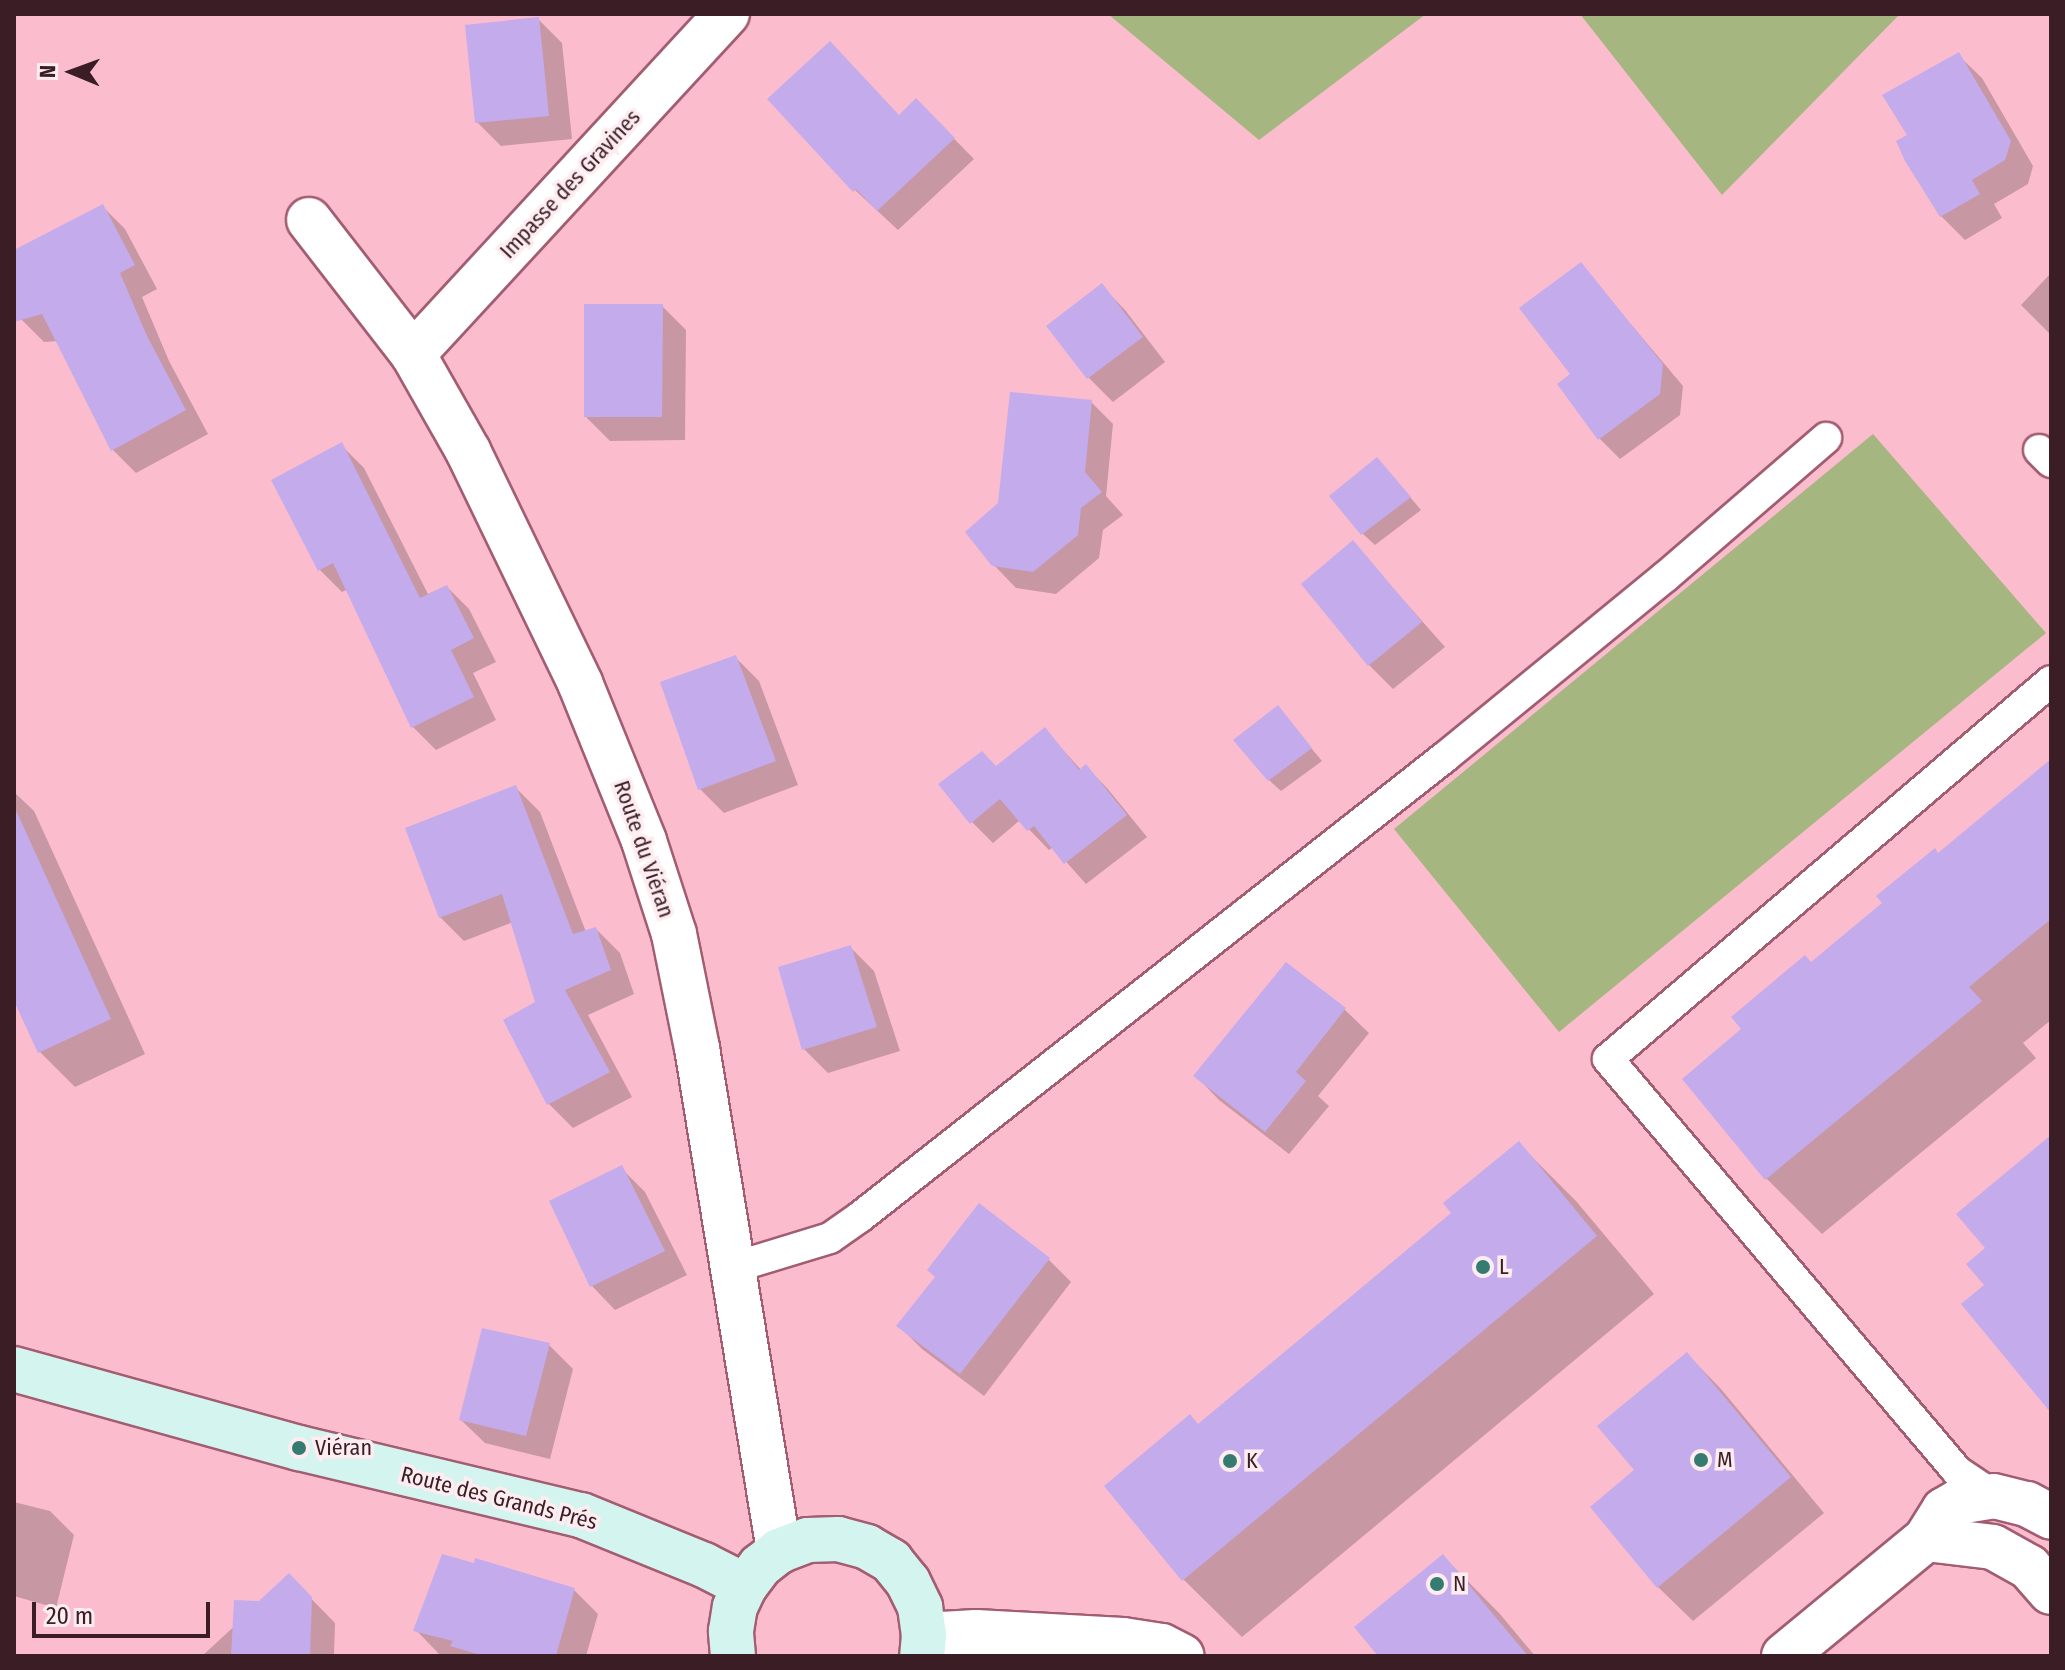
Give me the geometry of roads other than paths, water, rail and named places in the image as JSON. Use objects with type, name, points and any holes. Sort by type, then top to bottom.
[{"type":"street","name":"Impasse des Gravines","points":[[413,354],[727,14]]},
{"type":"street","name":"Route du Viéran","points":[[309,220],[413,354],[468,451],[580,683],[644,841],[677,949],[735,1267],[779,1551]]},
{"type":"street","name":"Route des Grands Prés","points":[[14,1369],[299,1448],[581,1515],[704,1565],[745,1586]]},
{"type":"street","points":[[1784,1656],[1926,1539],[1944,1510],[1958,1502],[1994,1496],[2027,1504],[2051,1517]]},
{"type":"street","points":[[733,1656],[731,1631],[745,1586],[760,1566],[779,1551],[808,1540],[838,1539],[867,1547],[891,1561],[908,1582],[920,1607],[923,1645],[976,1632],[1125,1648],[1162,1646],[1182,1656]]},
{"type":"street","points":[[1926,1539],[1993,1547],[2029,1567],[2051,1592]]},
{"type":"lane","points":[[735,1267],[830,1238],[860,1217],[1445,757],[1665,577],[1826,438]]},
{"type":"lane","points":[[1994,1496],[1957,1471],[1608,1059],[2051,681]]},
{"type":"place","name":"L","points":[[1483,1267]]},
{"type":"place","name":"Viéran","points":[[299,1448]]},
{"type":"place","name":"M","points":[[1701,1460]]},
{"type":"place","name":"K","points":[[1230,1461]]},
{"type":"place","name":"N","points":[[1437,1584]]}]
